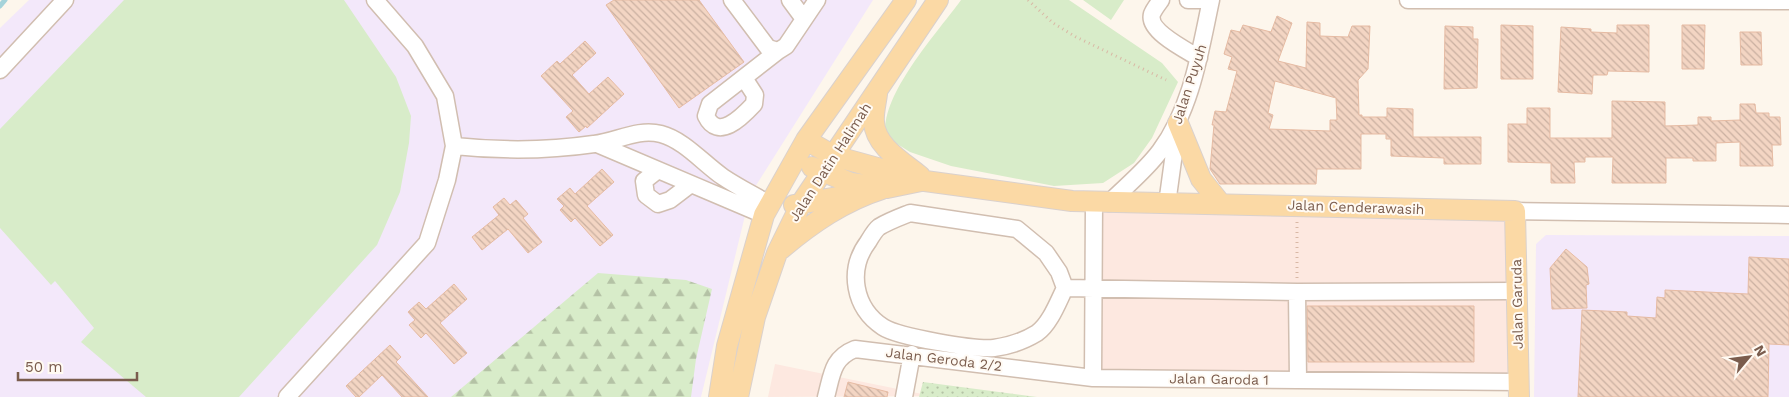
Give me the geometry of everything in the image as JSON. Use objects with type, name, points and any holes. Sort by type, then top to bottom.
[{"type":"main road","name":"Jalan Datin Halimah","points":[[719,397],[727,346],[781,210],[802,149],[906,0]]},
{"type":"main road","name":"Jalan Datin Halimah","points":[[738,397],[755,317],[777,253],[781,210],[822,172],[834,156],[938,0]]},
{"type":"main road","points":[[878,89],[874,123],[877,134],[884,146],[925,180]]},
{"type":"main road","points":[[1178,123],[1201,179],[1221,204]]},
{"type":"main road","name":"Jalan Cenderawasih","points":[[802,149],[925,180],[1101,203],[1296,205],[1515,211]]},
{"type":"main road","name":"Jalan Cenderawasih","points":[[802,149],[822,172],[851,184],[877,191],[925,180]]},
{"type":"main road","points":[[781,210],[846,194],[877,191]]},
{"type":"main road","points":[[777,253],[808,227],[835,209],[877,191]]},
{"type":"main road","name":"Jalan Garuda","points":[[1515,211],[1519,390]]},
{"type":"street","points":[[0,70],[65,0]]},
{"type":"street","points":[[287,397],[427,243],[454,146],[444,96],[415,46],[375,0]]},
{"type":"street","points":[[732,0],[768,48],[778,51]]},
{"type":"street","points":[[790,0],[804,19]]},
{"type":"street","points":[[744,78],[786,46],[817,0]]},
{"type":"street","points":[[1161,0],[1152,14],[1152,23],[1159,32],[1199,58]]},
{"type":"street","points":[[1188,0],[1207,0]]},
{"type":"street","name":"Jalan Puyuh","points":[[1101,203],[1160,152],[1178,123],[1199,58],[1211,0]]},
{"type":"street","points":[[1408,0],[1789,1]]},
{"type":"street","points":[[1166,204],[1178,123]]},
{"type":"street","points":[[454,146],[509,151],[597,144],[622,136],[661,134],[675,141],[724,178],[781,210]]},
{"type":"street","points":[[597,144],[691,184],[781,210]]},
{"type":"street","points":[[658,170],[644,182],[646,195],[658,204],[670,200],[691,184]]},
{"type":"street","points":[[1093,378],[1094,290],[1101,203]]},
{"type":"street","name":"Jalan Cenderawasih","points":[[1515,211],[1789,215]]},
{"type":"street","points":[[910,213],[1018,229],[1046,253],[1065,288],[1050,317],[1038,332],[1013,345],[992,348],[904,336],[884,328],[869,315],[858,299],[854,279],[860,251],[878,228],[910,213]]},
{"type":"street","points":[[1065,288],[1297,292],[1517,291]]},
{"type":"street","points":[[1297,292],[1298,380]]},
{"type":"street","name":"Jalan Geroda 2/2","points":[[826,397],[834,366],[843,354],[855,349],[912,354],[1093,378]]},
{"type":"street","points":[[904,397],[912,354]]},
{"type":"street","name":"Jalan Garoda 1","points":[[1093,378],[1298,380],[1388,389],[1519,390]]},
{"type":"path","points":[[1028,0],[1053,23],[1076,37],[1166,80]]},
{"type":"path","points":[[1296,205],[1297,292]]},
{"type":"shaded area","points":[[29,0],[873,0],[750,195],[701,397],[0,397],[0,28]]},
{"type":"shaded area","points":[[1100,211],[1505,220],[1509,376],[1100,371]]},
{"type":"shaded area","points":[[1546,235],[1789,236],[1789,397],[1534,397],[1536,244]]},
{"type":"shaded area","points":[[775,364],[932,396],[768,397]]},
{"type":"green space","points":[[124,0],[344,0],[396,77],[411,116],[409,143],[400,192],[377,245],[239,397],[146,397],[81,342],[94,328],[55,281],[51,285],[0,228],[0,129]]},
{"type":"green space","points":[[961,0],[1069,0],[1162,63],[1178,82],[1152,138],[1134,163],[1103,183],[1054,186],[951,166],[910,152],[886,137],[886,121],[891,103],[900,85],[925,47]]},
{"type":"green space","points":[[1083,0],[1124,0],[1111,20]]},
{"type":"green space","points":[[598,273],[686,280],[712,289],[696,359],[691,397],[451,397]]},
{"type":"green space","points":[[923,382],[1037,397],[919,397]]},
{"type":"building","points":[[614,0],[699,0],[744,62],[679,108],[606,5]]},
{"type":"building","points":[[1277,16],[1292,23],[1278,61],[1306,68],[1307,22],[1320,23],[1320,36],[1348,37],[1352,26],[1370,26],[1368,69],[1358,80],[1359,115],[1362,115],[1362,117],[1387,117],[1387,108],[1413,109],[1413,137],[1481,137],[1481,164],[1444,164],[1444,158],[1391,156],[1391,139],[1386,139],[1386,134],[1361,134],[1361,169],[1317,169],[1316,184],[1220,184],[1210,169],[1214,125],[1212,125],[1215,111],[1226,112],[1237,71],[1228,69],[1232,57],[1224,54],[1231,30],[1240,32],[1243,25],[1271,32]],"holes":[[[1275,81],[1336,98],[1337,120],[1330,120],[1330,131],[1269,129],[1273,115],[1268,113]]]},
{"type":"building","points":[[1501,25],[1533,26],[1533,79],[1501,79]]},
{"type":"building","points":[[1617,25],[1649,25],[1649,72],[1608,71],[1607,75],[1593,75],[1592,94],[1558,92],[1561,27],[1591,29],[1591,32],[1617,33]]},
{"type":"building","points":[[1682,25],[1705,25],[1704,69],[1682,69]]},
{"type":"building","points":[[1445,26],[1473,27],[1473,39],[1478,39],[1477,88],[1444,89]]},
{"type":"building","points":[[1740,32],[1761,32],[1762,65],[1741,65]]},
{"type":"building","points":[[585,41],[596,53],[572,75],[589,94],[608,77],[624,94],[587,128],[586,126],[579,132],[566,117],[573,111],[541,76],[557,61],[560,64]]},
{"type":"building","points":[[1612,101],[1665,102],[1665,126],[1698,125],[1698,117],[1711,117],[1711,121],[1740,120],[1740,104],[1755,104],[1756,113],[1769,113],[1769,117],[1780,117],[1781,145],[1772,145],[1773,166],[1740,166],[1740,142],[1716,143],[1716,161],[1693,161],[1693,158],[1666,158],[1666,183],[1612,183],[1613,157],[1585,157],[1585,162],[1574,162],[1575,183],[1551,183],[1551,163],[1508,162],[1508,124],[1527,124],[1527,108],[1550,108],[1550,138],[1612,138]]},
{"type":"building","points":[[602,169],[614,182],[587,206],[613,235],[600,246],[575,218],[571,222],[560,210],[564,206],[557,199],[570,188],[575,194]]},
{"type":"building","points":[[504,198],[510,205],[516,200],[528,214],[523,218],[542,242],[528,253],[508,229],[482,250],[472,237],[499,215],[493,207]]},
{"type":"building","points":[[1566,249],[1587,267],[1589,284],[1586,285],[1587,308],[1552,309],[1550,268]]},
{"type":"building","points":[[1749,257],[1789,259],[1789,345],[1769,344],[1768,397],[1578,397],[1582,310],[1627,312],[1627,316],[1656,318],[1657,297],[1665,298],[1665,290],[1748,294]]},
{"type":"building","points":[[454,284],[467,299],[440,323],[467,353],[454,364],[426,333],[421,338],[409,325],[415,320],[408,312],[419,302],[426,309]]},
{"type":"building","points":[[1307,306],[1474,306],[1474,362],[1308,362]]},
{"type":"building","points":[[390,345],[401,357],[396,362],[428,397],[402,397],[382,375],[359,397],[356,397],[346,386]]},
{"type":"building","points":[[848,382],[888,392],[887,397],[844,397]]},
{"type":"waterway","points":[[0,6],[5,0]]}]
